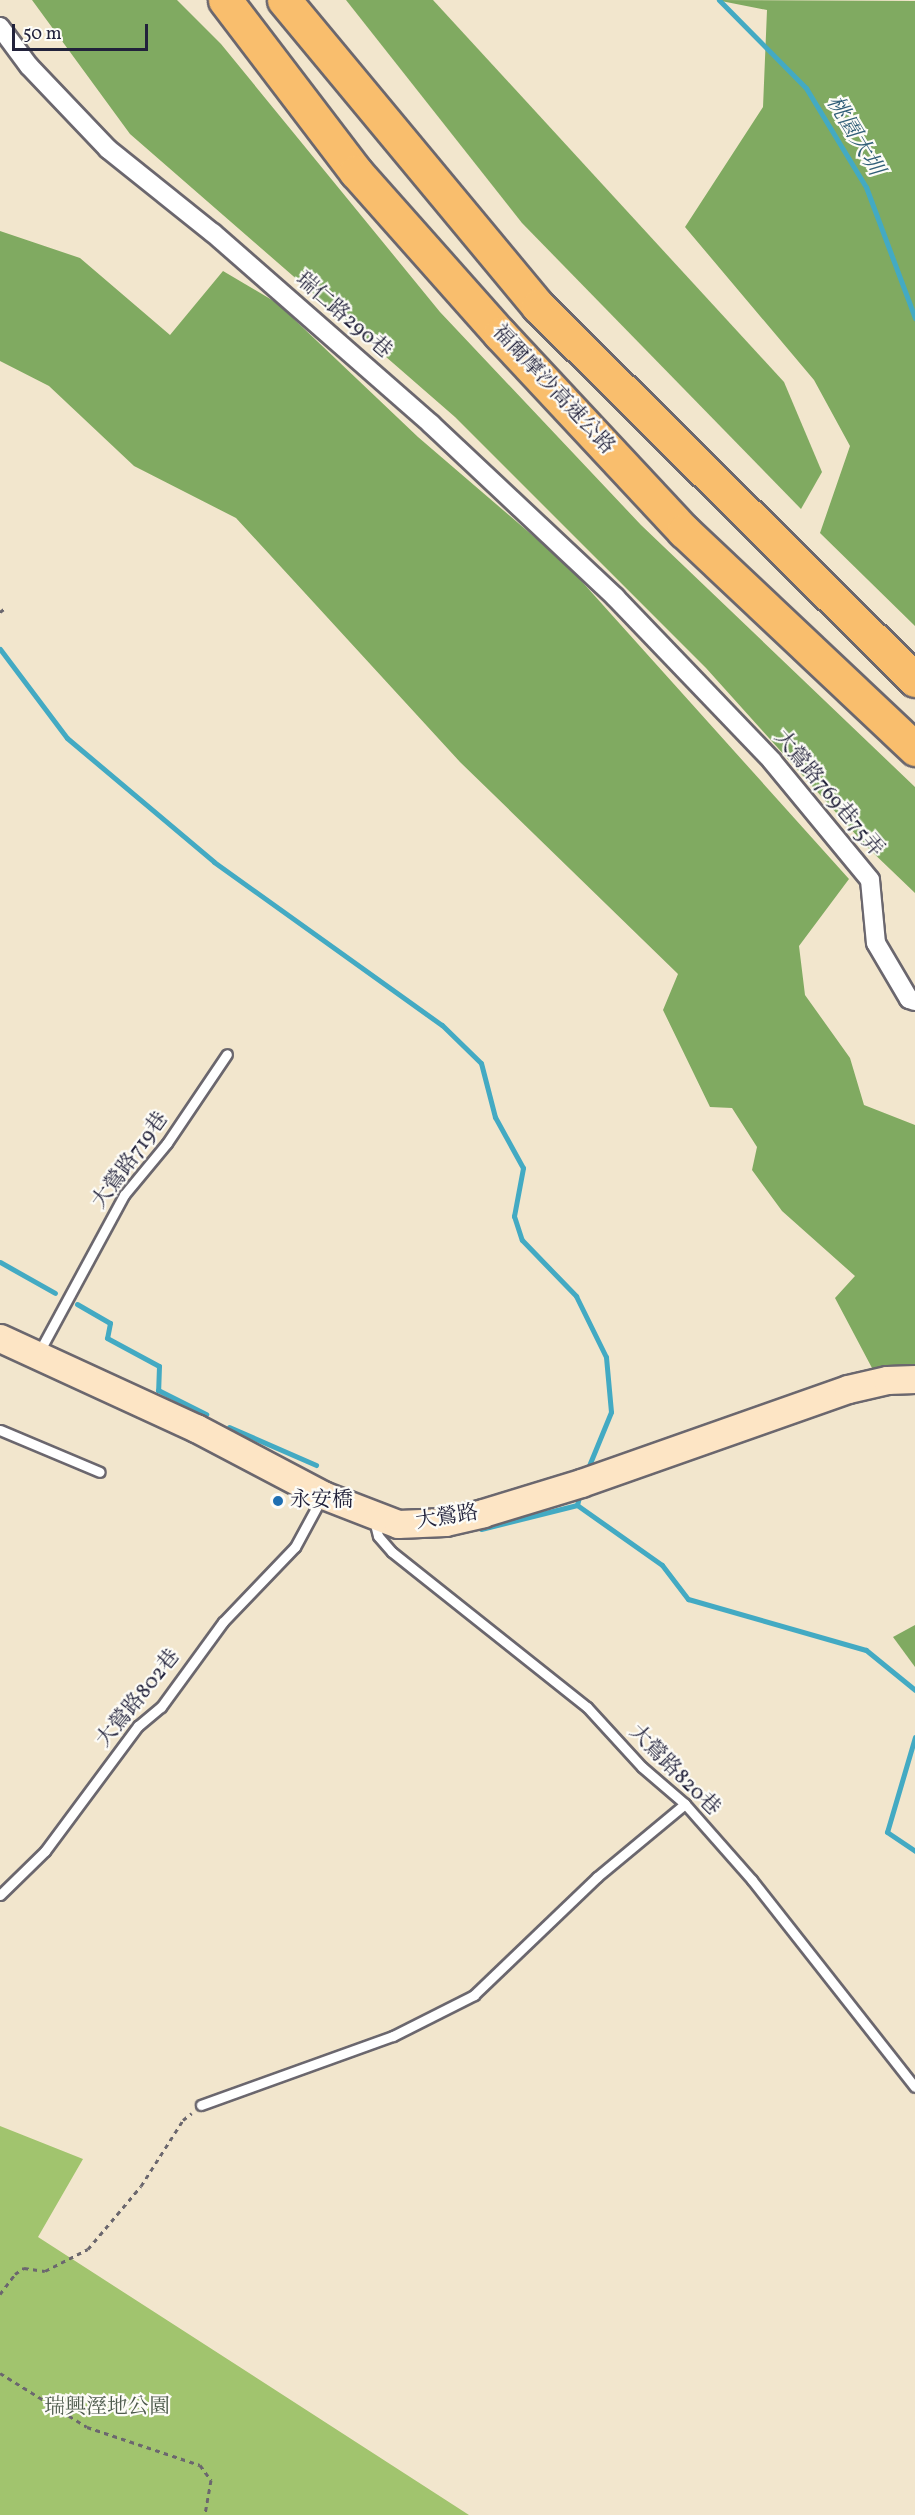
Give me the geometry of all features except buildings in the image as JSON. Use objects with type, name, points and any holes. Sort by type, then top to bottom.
[{"type":"highway","name":"福爾摩沙高速公路","points":[[225,0],[356,172],[500,334],[684,531],[915,749]]},
{"type":"highway","points":[[284,0],[538,306],[915,680]]},
{"type":"street","name":"瑞仁路290巷","points":[[0,27],[29,66],[108,149],[213,233],[431,424],[657,640]]},
{"type":"street","name":"大鶯路769巷75弄","points":[[657,640],[772,761],[870,880],[876,943],[909,999],[915,1001]]},
{"type":"street","name":"大鶯路","points":[[0,1338],[196,1428],[323,1495],[373,1517],[398,1524],[445,1522],[581,1483],[848,1389],[887,1380],[915,1379]]},
{"type":"lane","name":"大鶯路719巷","points":[[37,1356],[124,1195],[167,1143],[227,1054]]},
{"type":"lane","points":[[0,1430],[100,1472]]},
{"type":"lane","name":"大鶯路802巷","points":[[0,1895],[45,1851],[138,1726],[162,1707],[223,1622],[295,1546],[323,1495]]},
{"type":"lane","name":"大鶯路820巷","points":[[373,1517],[378,1536],[392,1552],[587,1707],[642,1767],[685,1804],[752,1880],[915,2087]]},
{"type":"lane","points":[[201,2105],[393,2036],[474,1995],[597,1877],[685,1804]]},
{"type":"path","points":[[0,2294],[15,2274],[24,2268],[45,2271],[88,2249],[141,2186],[183,2120],[201,2105]]},
{"type":"path","points":[[0,2373],[87,2427],[200,2465],[211,2480],[205,2515]]},
{"type":"green space","points":[[32,0],[177,0],[221,44],[440,312],[641,525],[915,787],[915,893],[866,846],[706,668],[455,417],[130,134]]},
{"type":"green space","points":[[346,0],[433,0],[784,382],[822,472],[801,509],[522,223]]},
{"type":"green space","points":[[716,0],[915,1],[915,626],[820,533],[850,446],[814,380],[685,227],[763,107],[767,10]]},
{"type":"green space","points":[[0,231],[80,258],[170,335],[223,271],[277,303],[418,437],[567,565],[849,879],[799,946],[805,995],[850,1058],[864,1105],[915,1125],[915,1369],[872,1368],[835,1298],[855,1276],[782,1211],[752,1170],[757,1147],[732,1108],[710,1107],[663,1010],[678,974],[460,762],[236,518],[134,466],[49,386],[0,361]]},
{"type":"green space","points":[[915,1625],[915,1667],[893,1637]]},
{"type":"green space","name":"瑞興溼地公園","points":[[0,2126],[83,2159],[38,2237],[469,2515],[0,2515]]},
{"type":"waterway","name":"桃園大圳","points":[[719,0],[806,88],[866,187],[915,318]]},
{"type":"waterway","points":[[0,649],[67,738],[214,862],[442,1025],[481,1063],[495,1117],[523,1168],[514,1216],[522,1240],[576,1296],[606,1357],[611,1412],[586,1473]]},
{"type":"waterway","points":[[0,1262],[55,1293]]},
{"type":"waterway","points":[[77,1304],[110,1323],[107,1338],[159,1366],[158,1390],[206,1414]]},
{"type":"waterway","points":[[229,1427],[316,1465]]},
{"type":"waterway","points":[[580,1493],[577,1505],[662,1565],[688,1599],[866,1650],[915,1690]]},
{"type":"waterway","points":[[481,1529],[577,1505]]},
{"type":"waterway","points":[[915,1737],[887,1832],[915,1851]]},
{"type":"place","name":"永安橋","points":[[278,1501]]}]
